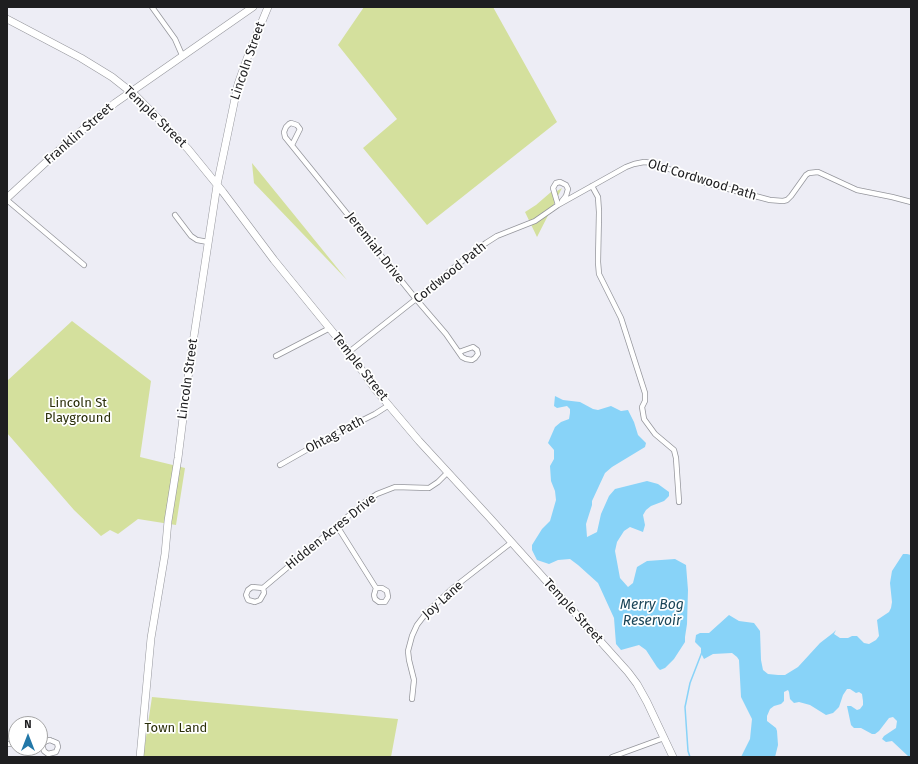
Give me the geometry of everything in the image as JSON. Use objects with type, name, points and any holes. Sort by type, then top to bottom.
[{"type":"main road","name":"Franklin Street","points":[[7,199],[70,141],[130,91],[253,7]]},
{"type":"main road","name":"Lincoln Street","points":[[140,757],[151,638],[165,554],[168,521],[178,458],[185,391],[217,185],[237,90],[249,53],[268,7]]},
{"type":"main road","name":"Temple Street","points":[[7,20],[89,62],[112,77],[130,91],[188,149],[418,441],[512,542],[628,672],[647,702],[673,757]]},
{"type":"street","points":[[152,7],[175,39],[182,56]]},
{"type":"street","name":"Jeremiah Drive","points":[[292,145],[300,129],[297,125],[291,123],[287,125],[284,132],[285,137],[459,352]]},
{"type":"street","name":"Old Cordwood Path","points":[[558,205],[631,165],[644,162],[652,163],[706,183],[770,200],[787,200],[806,175],[818,172],[857,190],[911,202]]},
{"type":"street","name":"Cordwood Path","points":[[349,352],[486,243],[497,236],[535,221],[558,205],[564,199],[568,189],[566,185],[561,182],[556,183],[553,188],[558,205]]},
{"type":"street","points":[[592,186],[598,197],[599,274],[621,318],[645,393],[645,401],[642,407],[644,419],[655,434],[674,450],[676,458],[679,502]]},
{"type":"street","points":[[7,199],[84,264]]},
{"type":"street","points":[[175,215],[191,236],[197,240],[208,242]]},
{"type":"street","points":[[276,356],[330,328]]},
{"type":"street","name":"Ohtag Path","points":[[280,464],[375,414],[389,405]]},
{"type":"street","name":"Hidden Acres Drive","points":[[263,588],[365,502],[381,492],[395,487],[429,488],[438,482],[447,472]]},
{"type":"street","points":[[337,526],[376,588]]},
{"type":"street","name":"Joy Lane","points":[[412,699],[414,680],[408,651],[417,625],[427,612],[453,588],[512,542]]},
{"type":"street","points":[[612,757],[664,738]]},
{"type":"green space","points":[[364,7],[493,7],[557,122],[427,225],[363,148],[397,119],[338,45]]},
{"type":"green space","points":[[252,163],[300,222],[347,280],[254,183]]},
{"type":"green space","points":[[562,188],[537,237],[525,212],[551,192]]},
{"type":"green space","name":"Lincoln St Playground","points":[[72,321],[151,381],[140,457],[185,468],[176,525],[138,519],[118,534],[110,530],[101,536],[74,510],[7,433],[7,381]]},
{"type":"green space","name":"Town Land","points":[[152,697],[398,719],[391,757],[143,757]]},
{"type":"water","name":"Merry Bog Reservoir","points":[[555,396],[563,400],[580,402],[598,410],[611,406],[621,411],[628,410],[638,435],[646,443],[645,447],[612,467],[605,473],[592,501],[586,524],[587,537],[597,532],[601,514],[609,496],[615,489],[647,481],[658,484],[669,492],[669,496],[664,501],[651,506],[646,510],[643,515],[645,525],[643,532],[630,527],[624,531],[617,542],[615,551],[620,578],[628,587],[633,583],[637,567],[647,561],[675,559],[686,565],[688,590],[685,642],[674,659],[665,668],[660,670],[646,650],[639,645],[621,650],[616,644],[614,618],[598,583],[570,559],[558,560],[549,564],[537,560],[532,550],[532,545],[542,529],[550,521],[556,500],[555,491],[551,481],[550,466],[554,459],[554,450],[548,443],[555,427],[561,422],[569,419],[570,413],[570,409],[567,406],[557,408],[554,406]]},
{"type":"water","points":[[903,554],[911,555],[911,757],[909,757],[892,741],[886,742],[882,739],[896,728],[897,721],[893,717],[889,718],[875,734],[861,728],[854,728],[851,725],[847,706],[851,706],[857,710],[863,705],[863,701],[862,694],[847,689],[843,695],[839,707],[833,713],[826,715],[810,705],[799,702],[794,703],[790,699],[788,690],[784,692],[784,701],[770,709],[767,716],[767,721],[776,728],[777,731],[778,745],[775,757],[741,757],[750,739],[752,719],[741,697],[739,660],[732,653],[713,654],[704,659],[701,653],[701,648],[695,642],[696,635],[700,633],[709,633],[729,615],[739,621],[754,623],[760,631],[761,660],[763,670],[768,674],[778,675],[785,675],[798,667],[820,643],[836,630],[834,634],[840,638],[857,636],[864,643],[869,644],[876,640],[879,636],[877,620],[889,612],[891,608],[892,602],[890,583],[892,571]]},
{"type":"waterway","points":[[690,757],[688,751],[685,707],[690,683],[702,652]]}]
